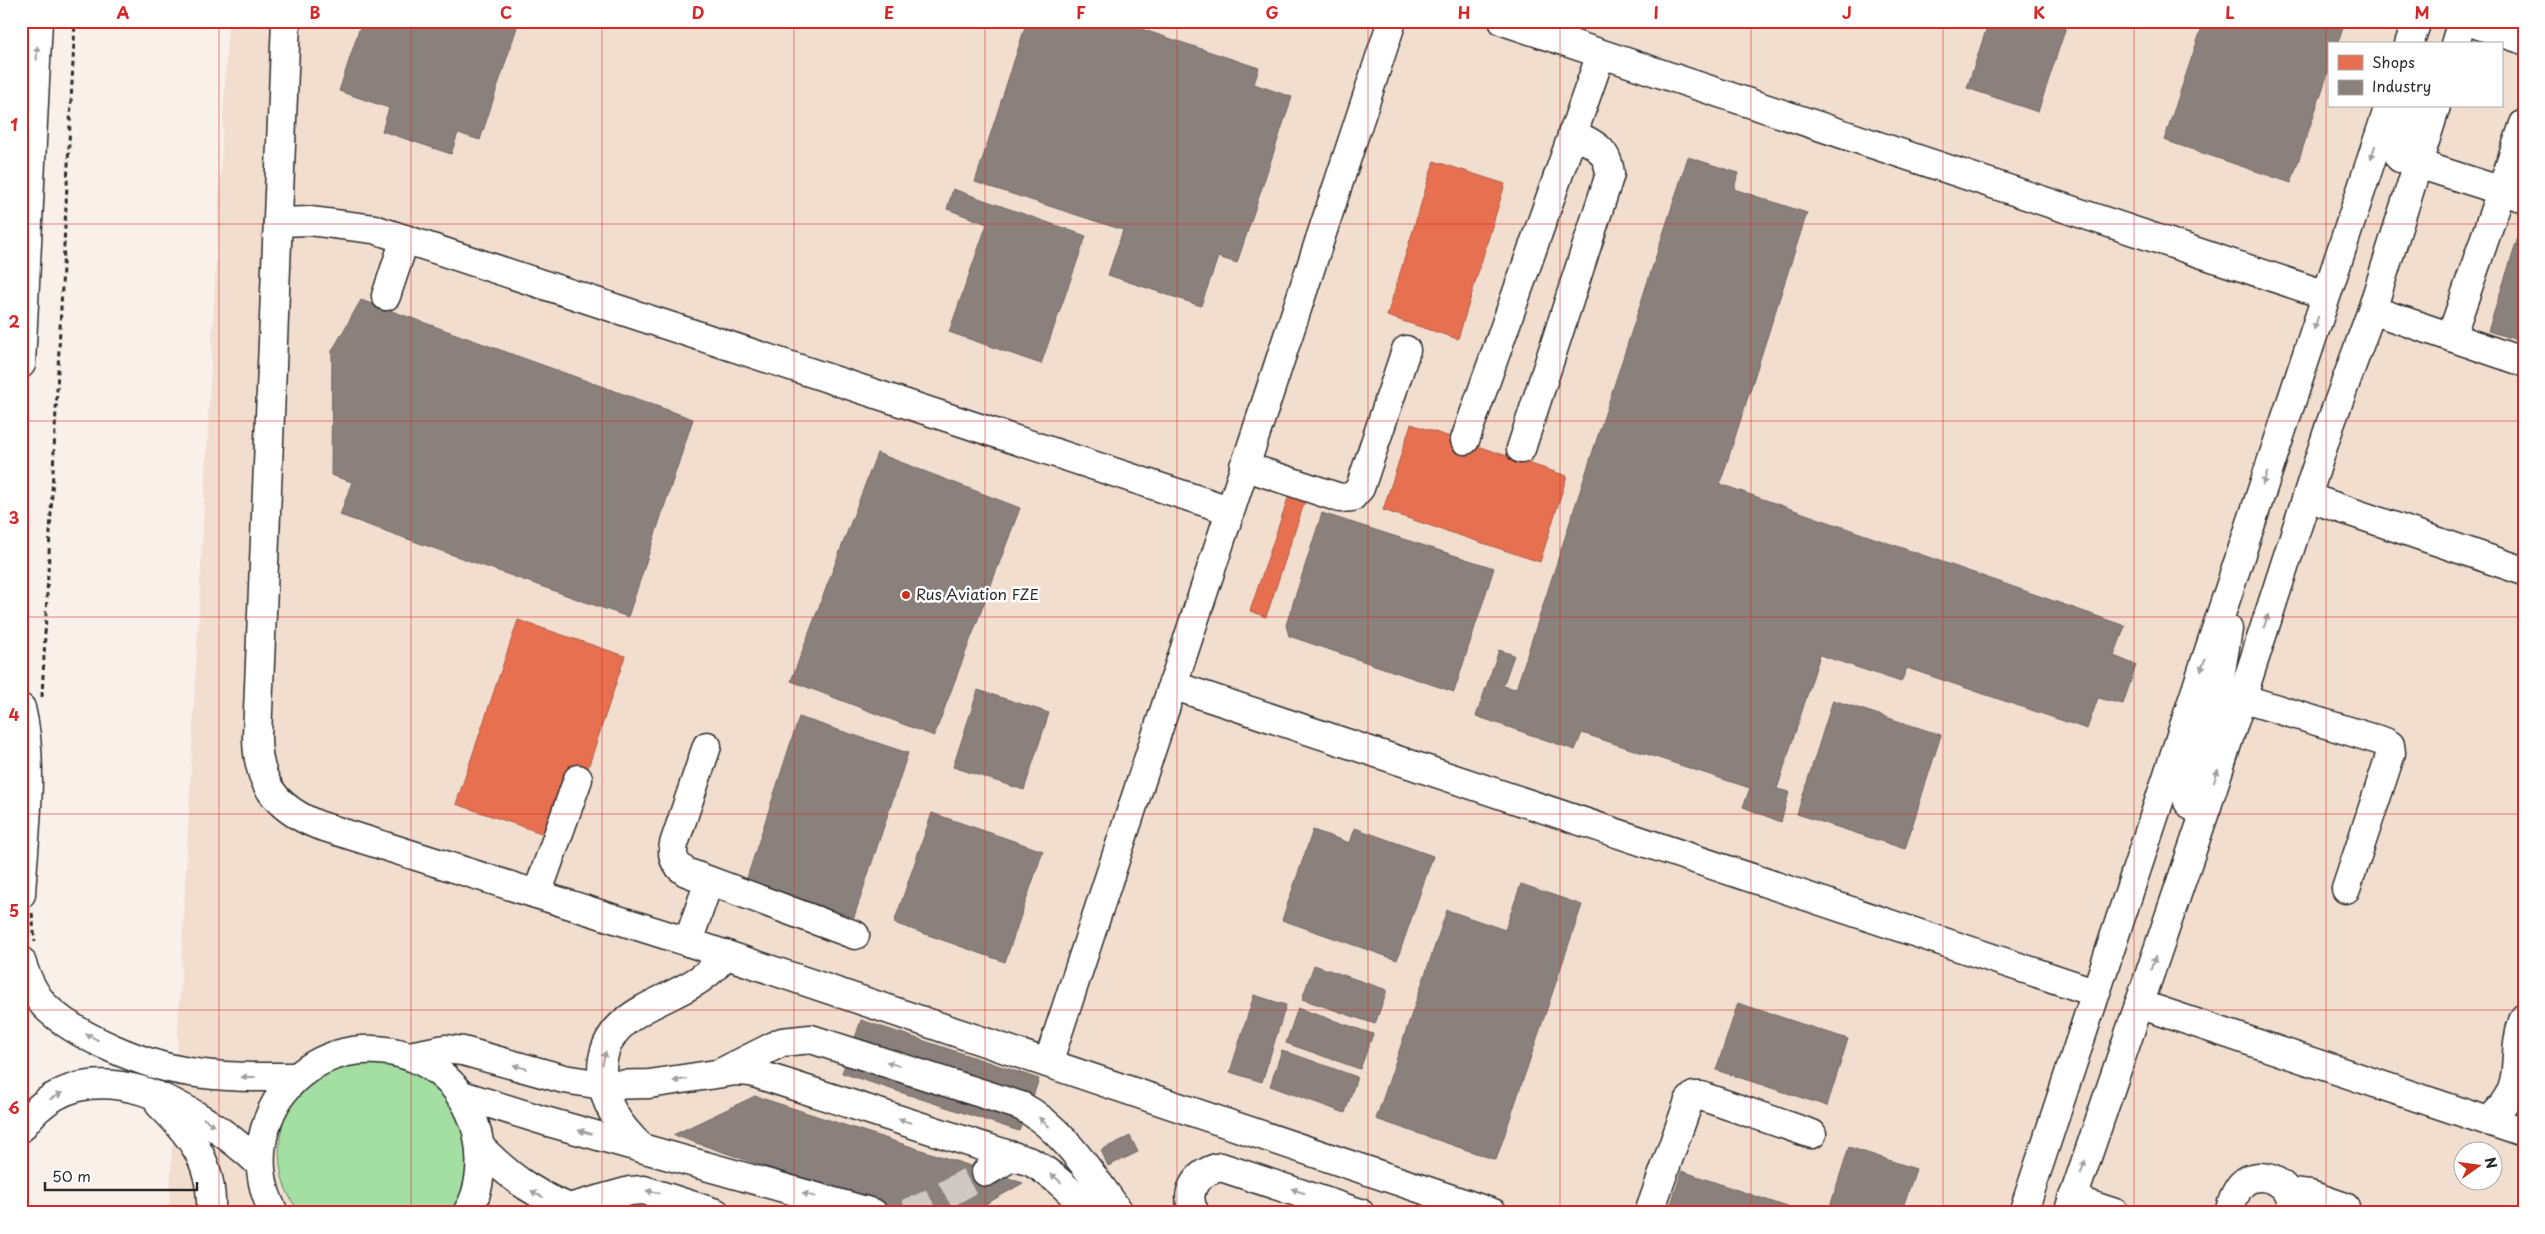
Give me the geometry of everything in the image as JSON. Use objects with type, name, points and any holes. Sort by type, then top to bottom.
[{"type":"main road","points":[[21,364],[38,21]]},
{"type":"main road","points":[[286,21],[257,736],[257,756],[262,774],[271,792],[284,806],[300,818],[725,954],[1492,1213]]},
{"type":"main road","points":[[1048,1064],[1392,21]]},
{"type":"main road","points":[[1503,21],[2326,295]]},
{"type":"main road","points":[[2410,42],[2417,21]]},
{"type":"main road","points":[[2456,42],[2462,21]]},
{"type":"main road","points":[[2467,21],[2524,40]]},
{"type":"main road","points":[[1465,440],[1601,54]]},
{"type":"main road","points":[[2023,1213],[2094,992],[2387,108]]},
{"type":"main road","points":[[2379,285],[2378,242],[2382,221],[2415,108]]},
{"type":"main road","points":[[2116,1213],[2070,1206],[2206,806],[2307,497],[2372,310],[2435,108]]},
{"type":"main road","points":[[2451,337],[2512,194],[2524,124]]},
{"type":"main road","points":[[1521,449],[1610,174],[1609,164],[1598,146],[1572,134]]},
{"type":"main road","points":[[2418,164],[2512,194]]},
{"type":"main road","points":[[278,222],[310,221],[343,224],[405,239],[1230,510]]},
{"type":"main road","points":[[386,296],[405,239]]},
{"type":"main road","points":[[2372,310],[2524,362]]},
{"type":"main road","points":[[1244,466],[1340,498],[1352,497],[1360,488],[1406,350]]},
{"type":"main road","points":[[2307,497],[2524,571]]},
{"type":"main road","points":[[2206,806],[2200,808],[2188,802],[2186,789],[2224,662],[2229,620],[2227,595]]},
{"type":"main road","points":[[1172,684],[2094,992]]},
{"type":"main road","points":[[2242,698],[2386,742],[2390,745],[2391,753],[2346,889]]},
{"type":"main road","points":[[27,899],[27,743],[32,707]]},
{"type":"main road","points":[[707,746],[672,850],[673,857],[680,869],[855,936]]},
{"type":"main road","points":[[537,894],[578,779]]},
{"type":"main road","points":[[688,942],[709,881]]},
{"type":"main road","points":[[28,954],[27,978],[45,1005],[87,1035],[119,1052],[154,1064],[188,1072],[224,1076],[296,1077]]},
{"type":"main road","points":[[640,1147],[610,1108],[602,1085],[602,1061],[610,1038],[626,1020],[704,978],[719,964],[725,954]]},
{"type":"main road","points":[[2138,1004],[2524,1133]]},
{"type":"main road","points":[[2488,1121],[2508,1100],[2514,1086],[2517,1072],[2517,1046],[2524,1018]]},
{"type":"main road","points":[[720,1073],[782,1042],[811,1039],[1021,1106],[1047,1124],[1082,1162],[1120,1213]]},
{"type":"main road","points":[[409,1056],[445,1049],[463,1051],[564,1079],[602,1085],[649,1084],[736,1071],[767,1076],[1014,1156],[1047,1171],[1069,1190],[1090,1213]]},
{"type":"main road","points":[[270,1209],[260,1164],[262,1140],[269,1116],[280,1095],[296,1077],[316,1063],[354,1050],[386,1050],[409,1056],[434,1070],[459,1094],[473,1119],[480,1147],[481,1168],[477,1189],[468,1213]]},
{"type":"main road","points":[[23,1138],[43,1104],[60,1093],[79,1086],[98,1084],[118,1085],[149,1093],[206,1120],[232,1138],[260,1164]]},
{"type":"main road","points":[[149,1093],[185,1130],[200,1153],[209,1178],[211,1213]]},
{"type":"main road","points":[[459,1094],[545,1121],[872,1213]]},
{"type":"main road","points":[[1650,1213],[1689,1101],[1694,1096],[1701,1096],[1812,1134]]},
{"type":"main road","points":[[1251,1176],[1266,1136]]},
{"type":"main road","points":[[480,1147],[502,1169],[527,1188],[554,1204],[575,1210],[630,1191],[644,1190],[716,1213]]},
{"type":"main road","points":[[986,1172],[1014,1156]]},
{"type":"main road","points":[[1195,1213],[1190,1198],[1192,1186],[1199,1176],[1209,1169],[1221,1167],[1360,1213]]},
{"type":"main road","points":[[2229,1213],[2237,1190],[2249,1179],[2262,1177],[2278,1182],[2290,1203],[2310,1196],[2345,1207]]},
{"type":"path","points":[[32,707],[75,21]]},
{"type":"path","points":[[27,899],[28,954]]},
{"type":"path","points":[[22,1213],[23,1138]]},
{"type":"shaded area","points":[[228,21],[2524,21],[2524,1213],[169,1213]]},
{"type":"green space","points":[[375,1052],[463,1101],[474,1174],[454,1213],[301,1213],[290,1198],[283,1180],[280,1161],[280,1141],[283,1122],[290,1104],[301,1088],[314,1075],[335,1065]]},
{"type":"building: Shops","points":[[1434,161],[1505,184],[1458,339],[1387,316]]},
{"type":"building: Shops","points":[[1411,424],[1567,476],[1540,562],[1383,510]]},
{"type":"building: Shops","points":[[1289,495],[1305,501],[1266,617],[1250,611]]},
{"type":"building: Shops","points":[[518,620],[625,656],[587,771],[570,765],[547,835],[456,804]]},
{"type":"building: Industry","points":[[362,21],[519,21],[480,140],[458,133],[451,154],[382,131],[389,108],[339,91]]},
{"type":"building: Industry","points":[[1027,21],[1117,21],[1259,68],[1254,84],[1292,97],[1237,263],[1218,257],[1201,306],[1108,275],[1123,230],[975,182]]},
{"type":"building: Industry","points":[[1989,21],[2068,21],[2038,112],[1967,88]]},
{"type":"building: Industry","points":[[2204,21],[2345,21],[2339,42],[2328,42],[2328,73],[2291,183],[2164,140]]},
{"type":"building: Industry","points":[[1688,157],[1738,173],[1734,189],[1807,213],[1720,484],[2125,626],[2114,656],[2136,665],[2123,704],[2098,698],[2087,729],[1907,668],[1901,682],[1820,655],[1777,789],[1789,792],[1781,822],[1743,807],[1750,788],[1582,733],[1575,750],[1476,716],[1499,650],[1514,655],[1503,686],[1516,689]]},
{"type":"building: Industry","points":[[953,189],[1086,236],[1041,364],[949,332],[987,224],[947,209]]},
{"type":"building: Industry","points":[[2524,219],[2524,342],[2488,331]]},
{"type":"building: Industry","points":[[361,300],[693,419],[628,617],[340,515],[352,482],[331,475],[332,351]]},
{"type":"building: Industry","name":"Rus Aviation FZE","points":[[877,453],[1020,508],[934,736],[791,681]]},
{"type":"building: Industry","points":[[1322,513],[1494,568],[1454,692],[1289,636],[1286,625]]},
{"type":"building: Industry","points":[[978,690],[1049,713],[1024,790],[953,767]]},
{"type":"building: Industry","points":[[1833,700],[1941,735],[1905,849],[1797,814]]},
{"type":"building: Industry","points":[[799,717],[908,753],[854,917],[746,881]]},
{"type":"building: Industry","points":[[932,813],[1043,851],[1005,962],[894,923]]},
{"type":"building: Industry","points":[[1355,828],[1433,856],[1397,960],[1282,920],[1313,830],[1350,843]]},
{"type":"building: Industry","points":[[1521,884],[1582,905],[1496,1160],[1376,1119],[1447,910],[1505,930]]},
{"type":"building: Industry","points":[[1314,965],[1387,990],[1375,1024],[1302,999]]},
{"type":"building: Industry","points":[[1254,995],[1286,1005],[1262,1082],[1230,1072]]},
{"type":"building: Industry","points":[[1738,1003],[1848,1039],[1827,1106],[1716,1070]]},
{"type":"building: Industry","points":[[1298,1008],[1373,1034],[1360,1069],[1286,1043]]},
{"type":"building: Industry","points":[[861,1020],[1039,1079],[1033,1096],[855,1038]]},
{"type":"building: Industry","points":[[1282,1050],[1357,1077],[1345,1113],[1270,1086]]},
{"type":"building: Industry","points":[[848,1056],[1025,1114],[1019,1131],[842,1073]]},
{"type":"building: Industry","points":[[755,1096],[1023,1183],[970,1213],[902,1213],[673,1135]]},
{"type":"building: Industry","points":[[1130,1136],[1138,1152],[1108,1166],[1101,1150]]},
{"type":"building: Industry","points":[[1849,1147],[1916,1169],[1901,1213],[1828,1213]]},
{"type":"building: Industry","points":[[1682,1171],[1796,1210],[1795,1213],[1668,1213]]},
{"type":"tunnel","points":[[907,1213],[925,1206],[986,1172]]},
{"type":"place","name":"Rus Aviation FZE","points":[[906,595]]}]
